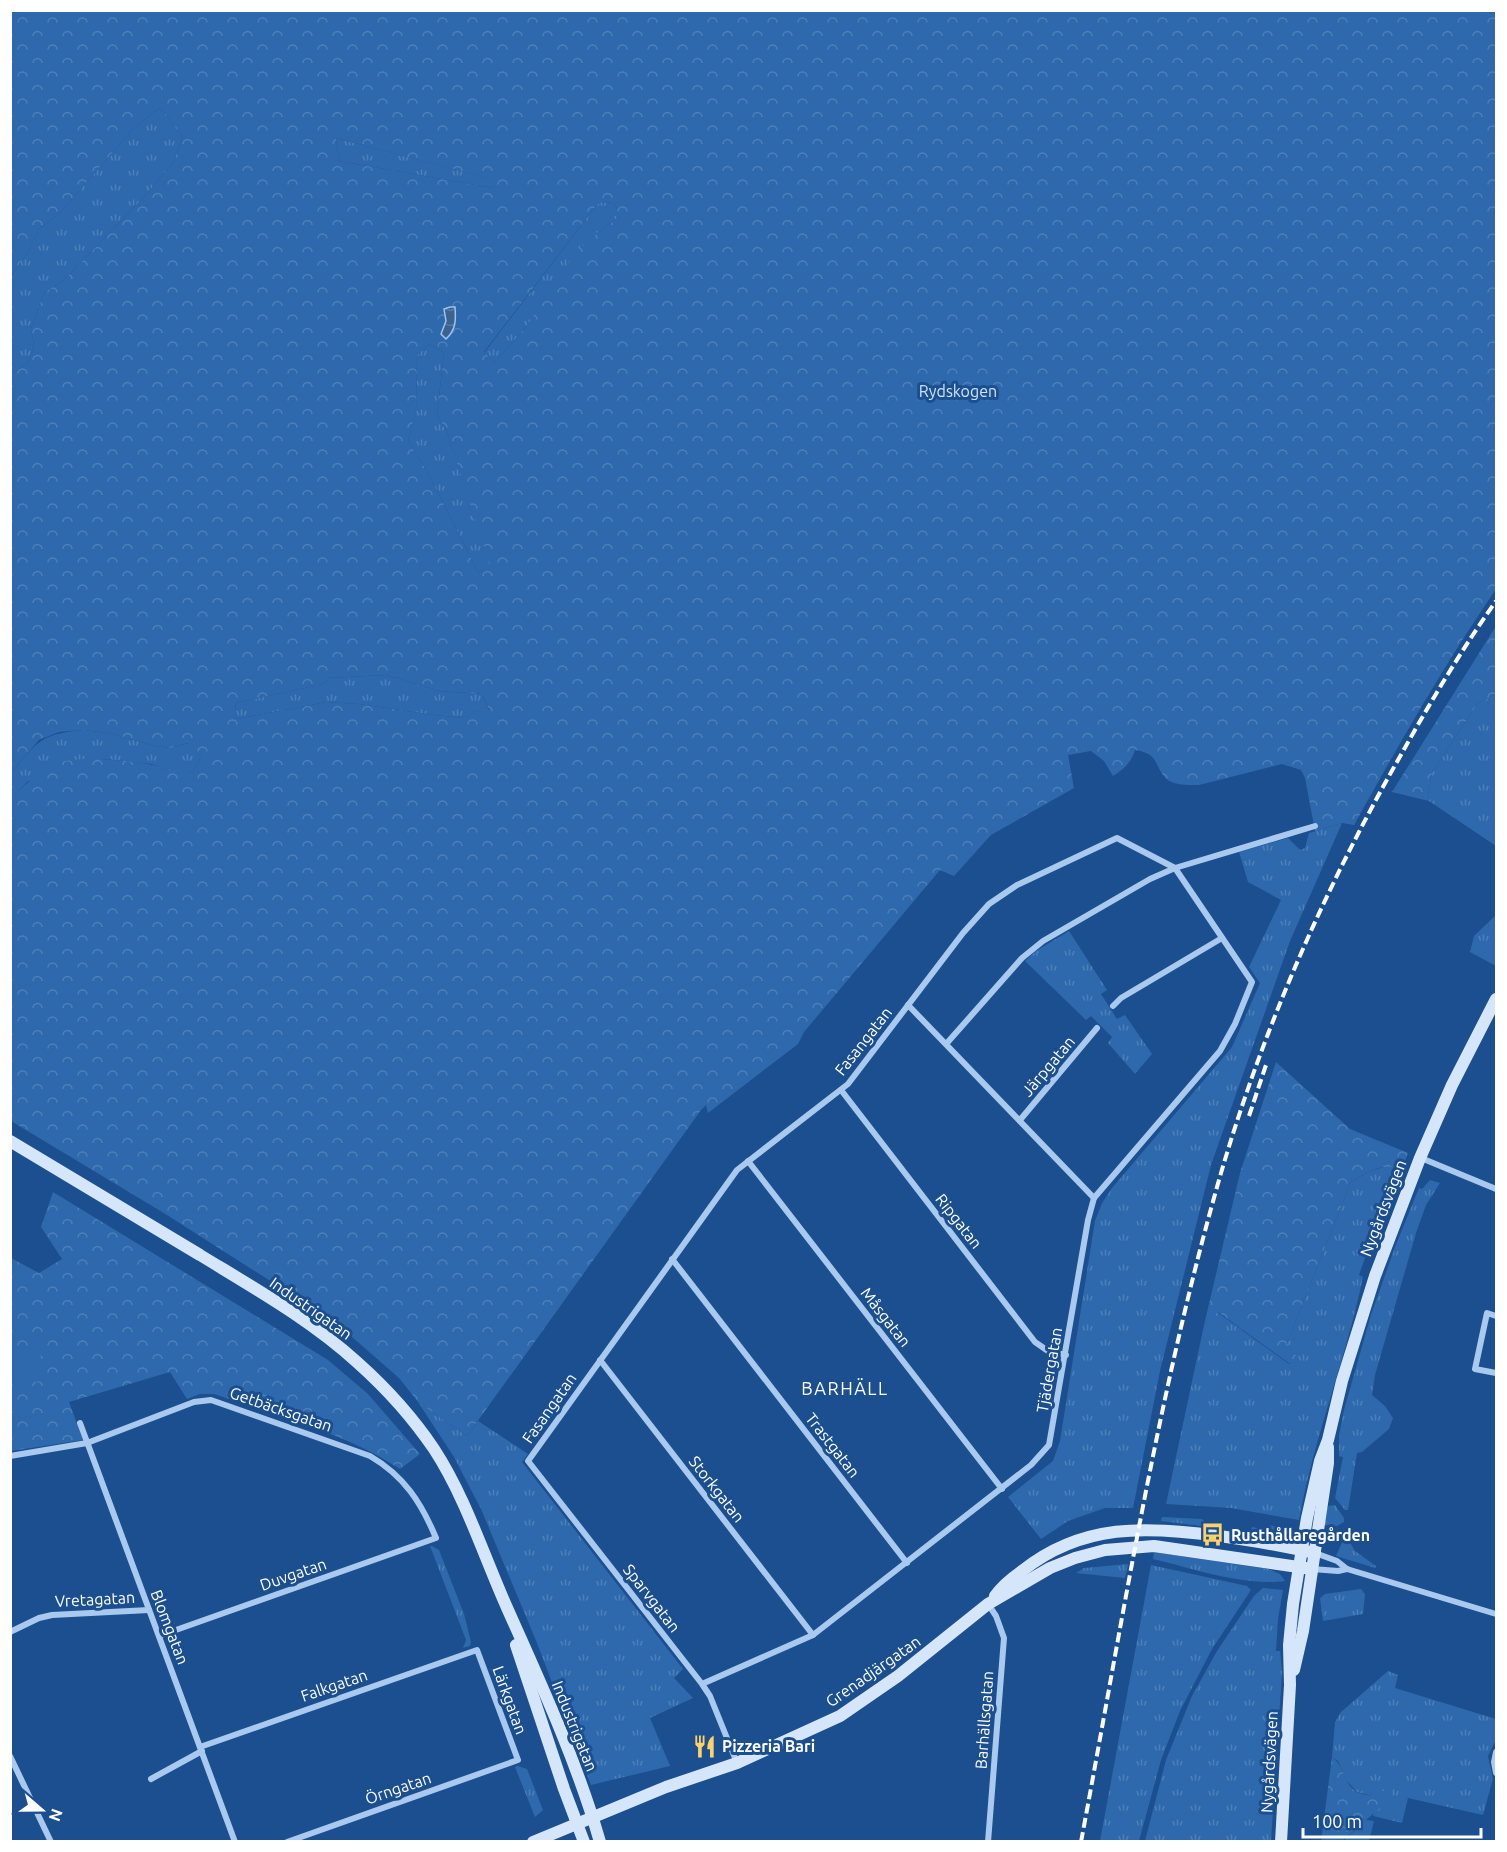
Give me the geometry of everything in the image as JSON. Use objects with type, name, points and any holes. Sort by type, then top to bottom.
[{"type":"street","points":[[946,1043],[1022,958],[1043,941],[1150,879],[1175,868],[1315,826]]},
{"type":"street","name":"Fasangatan","points":[[528,1461],[737,1170],[841,1090],[975,918],[997,898],[1017,885],[1117,838],[1175,868]]},
{"type":"street","name":"Tjädergatan","points":[[702,1684],[813,1635],[1002,1489],[1038,1459],[1049,1445],[1088,1220],[1094,1198],[1220,1051],[1235,1024],[1252,982],[1175,868]]},
{"type":"street","points":[[1113,1006],[1121,998],[1222,938]]},
{"type":"street","name":"Nygårdsvägen","points":[[1281,1842],[1290,1685],[1289,1645],[1299,1567],[1320,1461],[1372,1286],[1420,1158],[1452,1085],[1497,999]]},
{"type":"street","name":"Järpgatan","points":[[908,1005],[1094,1198]]},
{"type":"street","name":"Järpgatan","points":[[1020,1120],[1097,1028]]},
{"type":"street","name":"Ripgatan","points":[[841,1090],[1035,1342],[1048,1351],[1066,1355]]},
{"type":"street","name":"Industrigatan","points":[[10,1141],[280,1305],[358,1362],[387,1391],[434,1450],[462,1501],[555,1720],[600,1842]]},
{"type":"street","points":[[1420,1158],[1497,1190]]},
{"type":"street","name":"Måsgatan","points":[[748,1161],[1002,1489]]},
{"type":"street","name":"Trastgatan","points":[[672,1259],[907,1563]]},
{"type":"street","points":[[1497,1316],[1487,1313],[1475,1369],[1497,1373]]},
{"type":"street","name":"Storkgatan","points":[[600,1360],[813,1635]]},
{"type":"street","name":"Getbäcksgatan","points":[[10,1456],[87,1443],[194,1402],[206,1399],[219,1401],[370,1455],[410,1488],[424,1509],[436,1538]]},
{"type":"street","name":"Blomgatan","points":[[80,1423],[235,1842]]},
{"type":"street","name":"Nygårdsvägen","points":[[1290,1685],[1303,1631],[1328,1463],[1328,1440]]},
{"type":"street","name":"Sparvgatan","points":[[528,1461],[702,1684],[710,1696],[737,1763]]},
{"type":"street","name":"Grenadjärgatan","points":[[988,1604],[1009,1581],[1047,1554],[1078,1541],[1117,1531],[1167,1529],[1248,1540],[1315,1553]]},
{"type":"street","name":"Duvgatan","points":[[159,1636],[436,1538]]},
{"type":"street","name":"Grenadjärgatan","points":[[533,1842],[666,1787],[737,1763],[820,1727],[856,1707],[988,1604],[1050,1568],[1075,1558],[1118,1548],[1169,1547],[1312,1569]]},
{"type":"street","points":[[1315,1553],[1347,1569],[1497,1614]]},
{"type":"street","points":[[1312,1569],[1338,1571],[1347,1569]]},
{"type":"street","name":"Industrigatan","points":[[500,1592],[545,1735],[584,1842]]},
{"type":"street","name":"Barhällsgatan","points":[[988,1604],[996,1616],[1004,1638],[988,1842]]},
{"type":"street","name":"Vretagatan","points":[[10,1632],[39,1618],[52,1615],[149,1610]]},
{"type":"street","name":"Falkgatan","points":[[151,1779],[201,1749],[477,1650]]},
{"type":"street","name":"Lärkgatan","points":[[477,1650],[518,1760]]},
{"type":"street","points":[[1497,1752],[1494,1762],[1497,1773]]},
{"type":"street","points":[[10,1756],[51,1842]]},
{"type":"street","name":"Örngatan","points":[[287,1842],[518,1760]]},
{"type":"green space","name":"Rydskogen","points":[[11,11],[1496,11],[1496,589],[1422,705],[1354,825],[1342,823],[1315,831],[1305,778],[1301,770],[1282,764],[1199,785],[1189,785],[1174,783],[1166,779],[1154,758],[1147,753],[1135,750],[1127,765],[1113,776],[1104,761],[1091,751],[1068,755],[1074,788],[991,835],[954,876],[940,870],[804,1032],[798,1044],[708,1113],[706,1105],[701,1110],[467,1436],[418,1402],[399,1378],[336,1323],[167,1215],[11,1121],[11,799],[37,775],[64,761],[114,760],[148,764],[174,772],[186,772],[193,771],[201,757],[188,743],[170,748],[113,734],[84,730],[59,732],[39,740],[11,773],[11,375],[28,363],[34,346],[31,329],[44,293],[65,279],[143,198],[172,164],[183,138],[166,114],[159,108],[133,129],[59,214],[39,229],[26,255],[11,276]],"holes":[[[336,138],[494,180],[493,188],[339,161]],[[599,202],[615,203],[619,217],[576,252],[526,327],[494,363],[484,352]],[[429,344],[444,353],[437,414],[447,432],[490,565],[478,572],[428,473],[408,441],[416,410],[417,355]],[[386,675],[440,691],[482,694],[489,710],[475,712],[464,718],[359,704],[326,702],[237,719],[235,703],[323,684],[329,678]]]},
{"type":"green space","points":[[159,108],[183,138],[172,164],[143,198],[65,279],[44,293],[31,329],[34,346],[28,363],[11,375],[11,276],[26,255],[39,229],[59,214],[133,129]]},
{"type":"green space","points":[[336,138],[495,180],[493,188],[339,161]]},
{"type":"green space","points":[[599,202],[615,203],[619,217],[593,236],[526,327],[494,363],[484,353]]},
{"type":"green space","points":[[429,344],[444,353],[437,414],[447,432],[491,565],[478,572],[428,473],[408,441],[416,410],[417,355]]},
{"type":"green space","points":[[1496,626],[1496,694],[1477,704],[1432,773],[1429,801],[1392,792]]},
{"type":"green space","points":[[386,675],[440,691],[482,694],[489,711],[475,712],[465,718],[326,702],[237,719],[235,703],[323,684],[329,678]]},
{"type":"green space","points":[[1496,694],[1496,846],[1429,801],[1428,795],[1432,773],[1477,704]]},
{"type":"green space","points":[[84,730],[113,734],[170,748],[189,743],[201,757],[193,771],[178,774],[151,764],[105,759],[75,761],[27,782],[11,799],[11,773],[35,746],[58,734]]},
{"type":"green space","points":[[1342,823],[1290,941],[1211,1165],[1160,1371],[1133,1508],[1105,1508],[1068,1521],[1041,1539],[1008,1497],[1053,1461],[1060,1441],[1095,1221],[1102,1203],[1112,1188],[1232,1047],[1260,983],[1249,967],[1281,900],[1248,882],[1239,852],[1288,838],[1300,850],[1305,848],[1309,833]]},
{"type":"green space","points":[[1496,915],[1496,966],[1470,952],[1474,936]]},
{"type":"green space","points":[[1069,931],[1107,990],[1101,994],[1117,1019],[1125,1015],[1152,1054],[1135,1074],[1108,1043],[1112,1037],[1091,1016],[1086,1020],[1025,961],[1036,951]]},
{"type":"green space","points":[[1276,1062],[1350,1129],[1408,1153],[1402,1169],[1382,1167],[1351,1182],[1287,1343],[1300,1361],[1290,1364],[1218,1312],[1204,1325],[1240,1173]]},
{"type":"green space","points":[[1391,1165],[1402,1169],[1359,1275],[1363,1277],[1356,1308],[1313,1459],[1299,1520],[1231,1508],[1166,1504],[1204,1325],[1217,1312],[1289,1364],[1299,1361],[1287,1343],[1351,1182],[1370,1171]]},
{"type":"green space","points":[[1430,1180],[1440,1183],[1426,1205],[1416,1233],[1375,1375],[1372,1395],[1385,1406],[1393,1418],[1389,1429],[1362,1452],[1357,1453],[1348,1510],[1345,1510],[1335,1498],[1343,1457],[1339,1456],[1339,1435],[1344,1410],[1371,1315],[1395,1247],[1419,1188],[1422,1189]]},
{"type":"green space","points":[[53,1192],[328,1360],[368,1394],[420,1454],[400,1469],[357,1445],[285,1417],[214,1394],[200,1394],[187,1399],[170,1372],[69,1402],[83,1440],[11,1451],[11,1258],[39,1273],[62,1259],[41,1227]]},
{"type":"green space","points":[[40,1348],[43,1381],[11,1384],[11,1350]]},
{"type":"green space","points":[[418,1402],[467,1436],[478,1421],[528,1454],[522,1462],[683,1669],[674,1678],[693,1698],[650,1718],[670,1766],[591,1785],[537,1643],[481,1509],[454,1457]]},
{"type":"green space","points":[[1335,1505],[1344,1518],[1344,1522],[1337,1526],[1323,1525],[1328,1506]]},
{"type":"green space","points":[[1162,1517],[1202,1519],[1210,1527],[1161,1521]]},
{"type":"green space","points":[[1268,1525],[1293,1530],[1282,1537],[1250,1533],[1252,1527],[1266,1530]]},
{"type":"green space","points":[[1344,1538],[1348,1539],[1355,1551],[1376,1566],[1375,1568],[1336,1556]]},
{"type":"green space","points":[[430,1546],[439,1550],[464,1614],[470,1646],[463,1648],[466,1640]]},
{"type":"green space","points":[[1154,1552],[1268,1569],[1280,1574],[1285,1581],[1252,1581],[1219,1576],[1153,1559]]},
{"type":"green space","points":[[1128,1564],[1125,1578],[1076,1573],[1084,1568]]},
{"type":"green space","points":[[1151,1565],[1247,1586],[1251,1590],[1212,1649],[1180,1711],[1161,1760],[1139,1841],[1100,1841]]},
{"type":"green space","points":[[1263,1588],[1283,1590],[1276,1651],[1280,1651],[1282,1672],[1271,1841],[1145,1841],[1166,1760],[1192,1696],[1217,1651],[1254,1596]]},
{"type":"green space","points":[[1361,1589],[1365,1594],[1363,1614],[1323,1621],[1320,1598],[1325,1594]]},
{"type":"green space","points":[[1388,1671],[1398,1675],[1395,1688],[1496,1719],[1496,1740],[1488,1756],[1493,1779],[1483,1815],[1408,1798],[1402,1823],[1373,1816],[1374,1812],[1381,1807],[1372,1796],[1357,1792],[1346,1780],[1338,1761],[1332,1757],[1335,1722],[1341,1712]]},
{"type":"green space","points":[[1332,1757],[1336,1760],[1352,1789],[1372,1796],[1385,1789],[1392,1792],[1393,1802],[1381,1807],[1342,1841],[1321,1841]]},
{"type":"green space","points":[[515,1767],[527,1769],[543,1810],[535,1817]]},
{"type":"green space","points":[[1366,1820],[1374,1821],[1369,1841],[1342,1842]]},
{"type":"water","points":[[455,307],[454,328],[446,339],[441,334],[446,321],[444,309]]},
{"type":"railway","points":[[1081,1842],[1143,1506],[1178,1338],[1221,1173],[1238,1118],[1299,958],[1348,854],[1424,714],[1496,601]]},
{"type":"railway","points":[[1249,1116],[1267,1062]]},
{"type":"place","name":"Rusthållaregården","points":[[1213,1535]]},
{"type":"place","name":"Pizzeria Bari","points":[[704,1746]]},
{"type":"district","name":"BARHÄLL","points":[[845,1388]]}]
